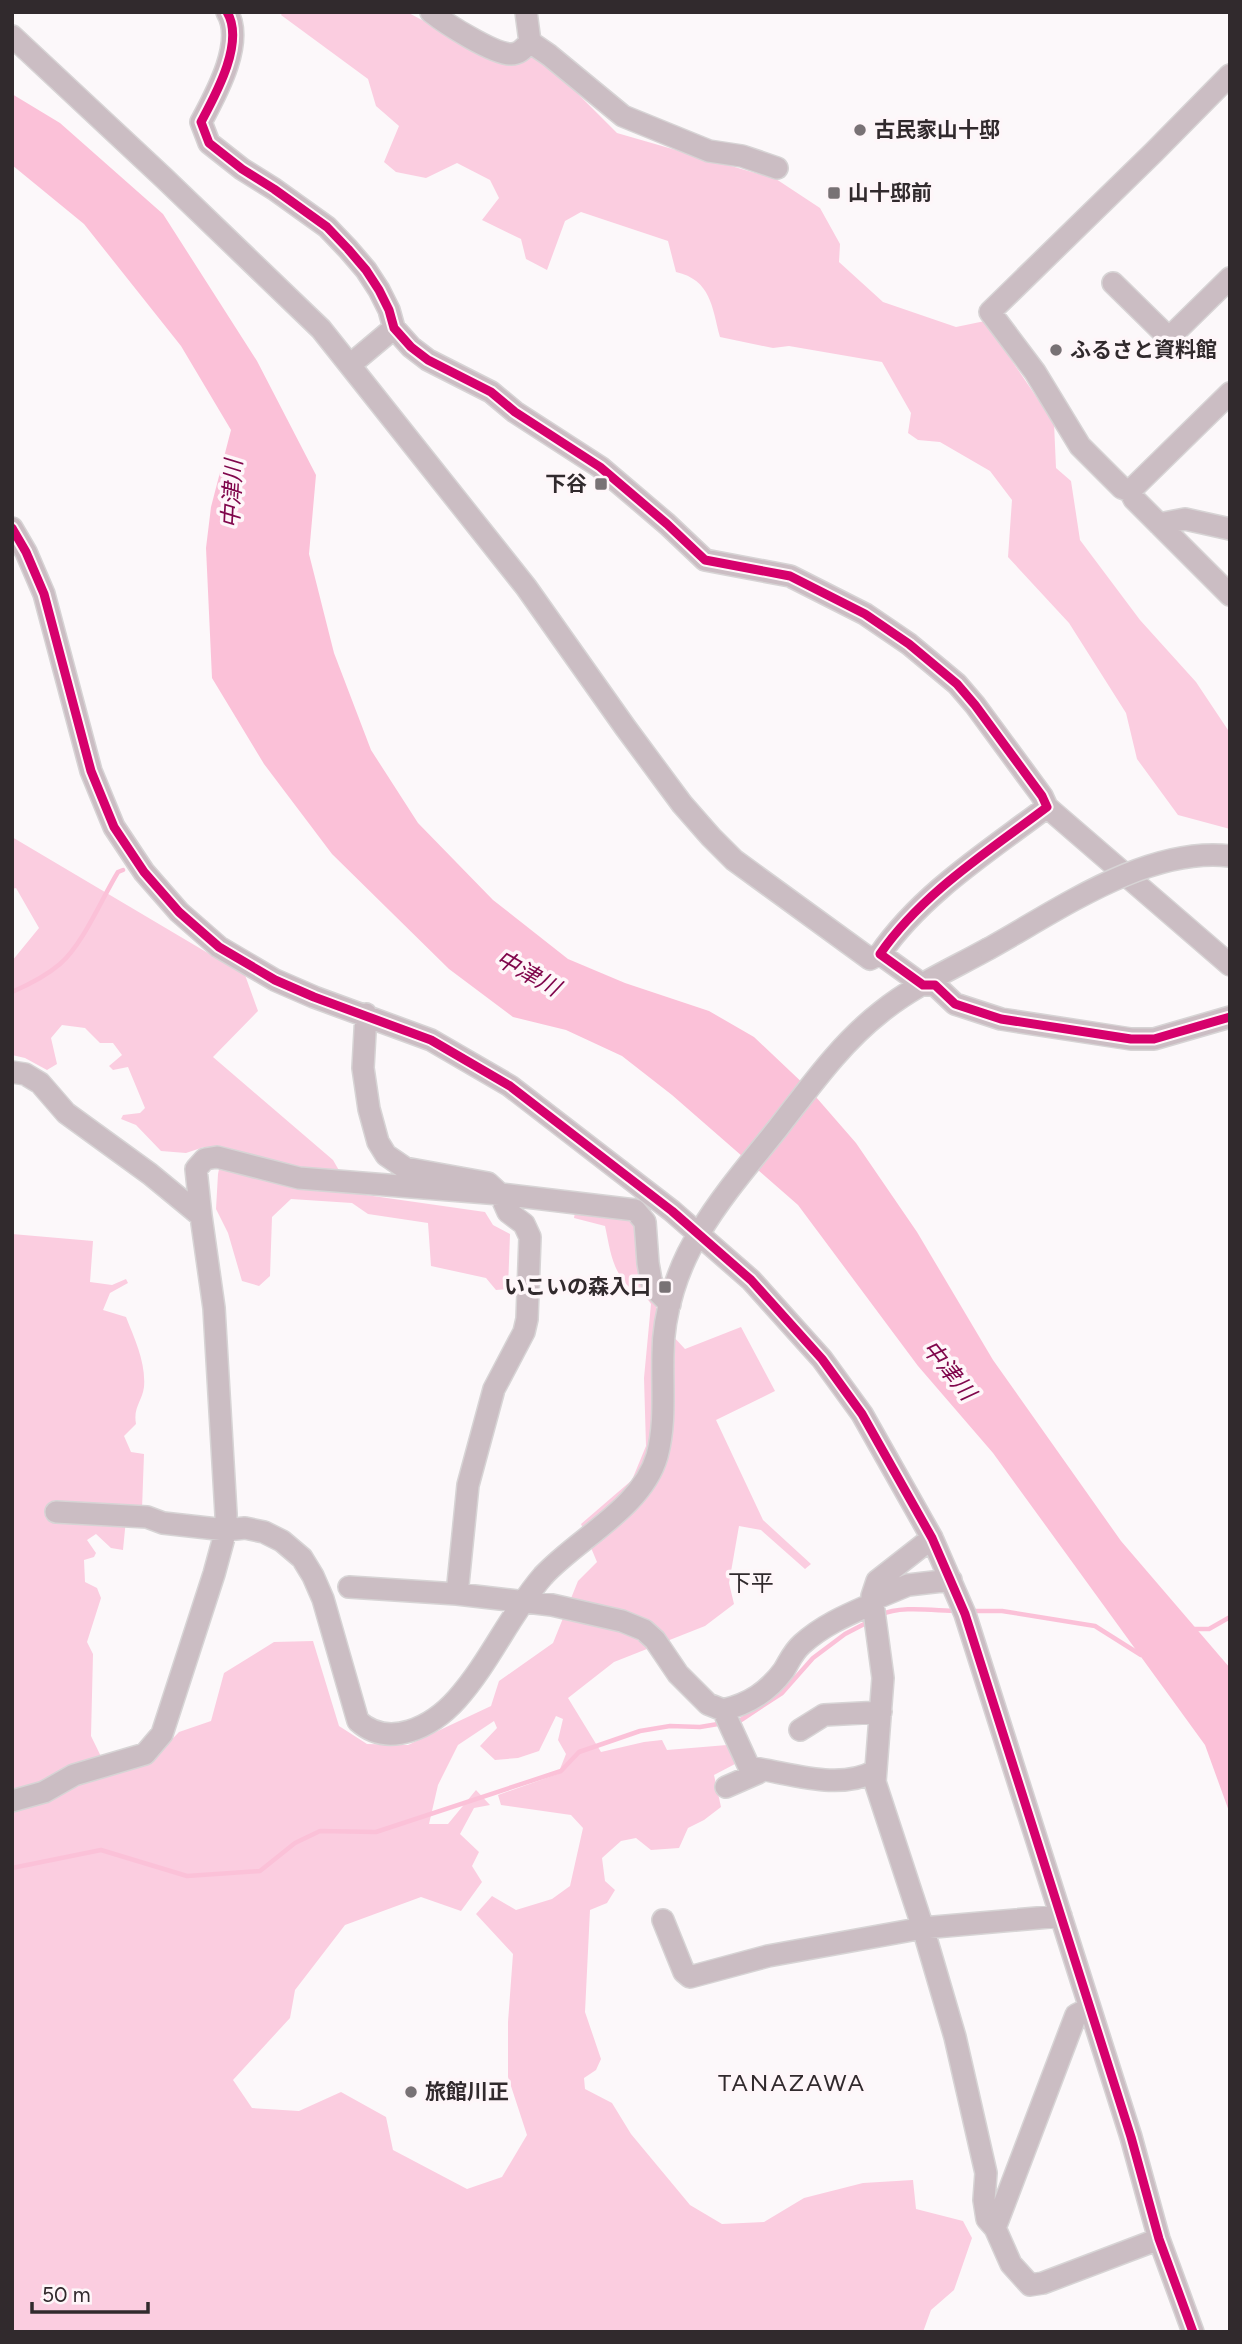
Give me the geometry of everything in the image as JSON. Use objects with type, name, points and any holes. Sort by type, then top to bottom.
[{"type":"street","points":[[227,12],[234,29],[231,47],[214,99],[201,122],[209,143],[327,228],[366,270],[389,310],[394,328],[411,347],[428,360],[491,392],[526,419],[600,467],[705,560],[719,565],[790,576],[866,614],[925,656],[957,684],[975,705],[1042,796],[1047,807],[1230,965]]},
{"type":"street","points":[[431,12],[486,46],[509,54],[520,53],[530,42]]},
{"type":"street","points":[[526,12],[530,42],[622,116],[709,150],[742,156],[777,168]]},
{"type":"street","points":[[12,36],[321,329],[526,587],[682,804],[734,860],[870,958],[880,954],[892,937],[930,898],[1047,807]]},
{"type":"street","points":[[1230,75],[990,312],[1035,372],[1080,446],[1122,488],[1130,491],[1134,499],[1230,595]]},
{"type":"street","points":[[1113,283],[1167,336],[1173,334],[1230,278]]},
{"type":"street","points":[[351,365],[394,328]]},
{"type":"street","points":[[1130,491],[1230,393]]},
{"type":"street","points":[[1159,523],[1185,519],[1230,529]]},
{"type":"street","points":[[12,528],[26,552],[44,594],[91,771],[114,827],[144,872],[179,912],[219,947],[275,980],[431,1040],[510,1086],[704,1225],[822,1359],[862,1414],[932,1538],[965,1614],[1131,2137],[1159,2239],[1193,2332]]},
{"type":"street","points":[[55,1512],[147,1517],[163,1522],[226,1530],[245,1528],[264,1532],[282,1541],[302,1558],[323,1599],[358,1721],[381,1734],[402,1734],[418,1728],[442,1713],[456,1700],[521,1603],[545,1574],[619,1510],[645,1482],[657,1457],[661,1431],[664,1376],[662,1353],[670,1304],[704,1225],[846,1042],[883,1010],[923,985],[1111,882],[1145,868],[1185,857],[1230,856]]},
{"type":"street","points":[[880,954],[923,985],[934,985],[955,1004],[1001,1019],[1131,1039],[1154,1039],[1230,1017]]},
{"type":"street","points":[[366,1014],[363,1068],[373,1128],[386,1155],[405,1168],[488,1183],[500,1194],[508,1212],[524,1224],[530,1237],[527,1319],[524,1332],[494,1389],[468,1485],[457,1594]]},
{"type":"street","points":[[12,1072],[24,1074],[40,1083],[66,1113],[150,1174],[201,1216]]},
{"type":"street","points":[[12,1801],[44,1792],[74,1774],[145,1754],[162,1734],[214,1574],[226,1530],[214,1308],[196,1170],[205,1159],[216,1157],[299,1178],[500,1194],[635,1210],[645,1222],[651,1280],[655,1289],[670,1304]]},
{"type":"street","points":[[932,1538],[877,1581],[873,1610],[883,1678],[875,1782],[955,2037],[986,2173],[984,2200],[987,2219],[995,2228],[1010,2264],[1030,2285],[1044,2283],[1159,2239]]},
{"type":"street","points":[[727,1720],[766,1691],[786,1667],[790,1657],[818,1631],[873,1610],[908,1585],[951,1581]]},
{"type":"street","points":[[349,1587],[457,1594],[586,1611],[622,1621],[644,1630],[655,1640],[678,1674],[727,1720],[749,1767],[834,1780],[864,1777],[875,1771]]},
{"type":"street","points":[[800,1730],[824,1715],[881,1713]]},
{"type":"street","points":[[726,1787],[758,1773],[760,1769]]},
{"type":"street","points":[[663,1920],[684,1972],[690,1977],[768,1956],[923,1928],[1061,1916]]},
{"type":"street","points":[[995,2228],[1076,2015],[1090,2008]]},
{"type":"shaded area","points":[[283,12],[407,12],[487,55],[528,44],[617,133],[776,179],[820,208],[840,244],[839,262],[883,302],[956,327],[985,321],[1054,423],[1056,468],[1071,481],[1080,540],[1140,620],[1196,682],[1230,733],[1230,829],[1178,815],[1137,759],[1126,713],[1069,623],[1008,557],[1012,500],[990,471],[940,442],[918,440],[908,433],[911,413],[882,362],[789,346],[773,348],[720,337],[708,296],[697,281],[676,272],[668,241],[581,212],[565,221],[547,270],[526,259],[521,239],[482,220],[499,198],[490,180],[457,163],[426,178],[396,172],[384,162],[399,126],[376,106],[368,79],[281,15]]},
{"type":"shaded area","points":[[12,837],[245,975],[258,1011],[213,1057],[333,1160],[352,1193],[485,1212],[493,1225],[510,1234],[508,1289],[496,1290],[486,1278],[431,1266],[428,1223],[368,1214],[352,1203],[291,1199],[272,1217],[270,1276],[259,1286],[242,1281],[228,1233],[216,1209],[218,1174],[223,1150],[204,1147],[186,1153],[161,1151],[136,1125],[121,1119],[123,1115],[140,1113],[145,1108],[128,1067],[113,1070],[109,1066],[122,1055],[113,1043],[100,1043],[85,1028],[62,1025],[51,1038],[57,1064],[47,1070],[25,1058],[12,1055],[12,961],[39,928],[16,888],[12,889]]},
{"type":"shaded area","points":[[575,1212],[630,1218],[637,1227],[639,1269],[655,1302],[657,1319],[685,1349],[741,1327],[775,1391],[716,1420],[763,1520],[811,1564],[805,1569],[761,1530],[739,1526],[729,1583],[734,1604],[705,1626],[614,1662],[568,1698],[601,1752],[662,1740],[667,1750],[727,1745],[735,1764],[714,1775],[721,1807],[688,1828],[679,1848],[651,1850],[636,1838],[621,1841],[602,1858],[605,1881],[615,1890],[607,1903],[590,1910],[585,2012],[601,2059],[596,2070],[584,2078],[585,2089],[612,2103],[631,2134],[690,2205],[722,2224],[764,2222],[804,2198],[863,2183],[913,2180],[916,2209],[963,2221],[972,2238],[954,2290],[931,2310],[923,2332],[12,2332],[12,1234],[93,1241],[90,1282],[112,1285],[126,1279],[128,1283],[110,1293],[103,1310],[126,1317],[143,1369],[144,1387],[136,1413],[136,1424],[124,1436],[131,1452],[144,1454],[142,1509],[127,1509],[123,1550],[111,1548],[96,1534],[87,1540],[96,1553],[94,1557],[84,1560],[85,1582],[97,1588],[101,1598],[87,1642],[93,1654],[91,1736],[110,1775],[149,1763],[179,1732],[211,1721],[224,1673],[274,1642],[313,1641],[339,1726],[367,1744],[408,1745],[491,1706],[499,1681],[553,1643],[578,1581],[597,1562],[581,1524],[632,1480],[646,1446],[644,1378],[651,1304],[630,1288],[619,1274],[605,1226],[574,1218]],"holes":[[[556,1716],[563,1719],[558,1740],[566,1754],[558,1774],[498,1795],[501,1805],[571,1815],[583,1828],[570,1886],[552,1899],[516,1910],[492,1896],[476,1914],[513,1954],[508,2022],[508,2077],[527,2135],[502,2177],[467,2189],[393,2150],[386,2117],[341,2092],[299,2111],[252,2108],[233,2080],[290,2018],[295,1990],[345,1925],[421,1897],[461,1911],[482,1882],[472,1866],[479,1852],[460,1834],[474,1808],[490,1805],[476,1790],[448,1824],[429,1824],[438,1785],[458,1745],[494,1721],[497,1728],[480,1746],[495,1760],[518,1758],[539,1751]]]},
{"type":"water","name":"中津川","points":[[12,94],[60,123],[163,214],[257,361],[316,475],[309,554],[334,653],[371,750],[418,823],[493,900],[568,959],[625,983],[709,1011],[754,1037],[809,1089],[856,1143],[917,1232],[993,1360],[1121,1541],[1230,1668],[1230,1814],[1205,1745],[993,1453],[918,1366],[798,1205],[672,1095],[622,1056],[566,1030],[513,1017],[449,969],[332,854],[264,764],[212,678],[206,548],[211,507],[231,430],[181,346],[84,224],[12,165]]},
{"type":"waterway","points":[[12,992],[60,964],[84,933],[118,872],[123,870]]},
{"type":"waterway","points":[[881,1615],[908,1609],[958,1611]]},
{"type":"waterway","points":[[970,1611],[1002,1611],[1095,1626],[1141,1655]]},
{"type":"waterway","points":[[1193,1629],[1209,1629],[1230,1617]]},
{"type":"waterway","points":[[736,1721],[782,1693],[813,1658],[845,1634],[870,1621]]},
{"type":"waterway","points":[[12,1868],[101,1850],[187,1876],[260,1871],[295,1843],[320,1831],[376,1832],[561,1771],[579,1752],[640,1731],[670,1726],[700,1727],[724,1723]]},
{"type":"cycle path","points":[[227,12],[232,24],[231,53],[221,83],[201,122],[209,143],[327,227],[366,270],[389,310],[394,328],[411,347],[428,360],[491,392],[515,412],[600,467],[705,560],[790,576],[865,614],[909,644],[957,684],[1042,796],[1047,807],[936,892],[897,932],[880,954],[923,985],[935,985],[955,1004],[1001,1019],[1131,1039],[1154,1039],[1230,1017]]},
{"type":"cycle path","points":[[12,528],[26,552],[44,594],[91,771],[114,827],[144,872],[179,912],[219,947],[275,980],[431,1040],[510,1086],[672,1211],[751,1280],[822,1359],[862,1414],[932,1538],[965,1614],[1131,2137],[1159,2239],[1193,2332]]},
{"type":"place","name":"古民家山十邸","points":[[860,130]]},
{"type":"place","name":"山十邸前","points":[[834,193]]},
{"type":"place","name":"ふるさと資料館","points":[[1056,350]]},
{"type":"place","name":"下谷","points":[[601,484]]},
{"type":"place","name":"いこいの森入口","points":[[665,1287]]},
{"type":"place","name":"旅館川正","points":[[411,2092]]},
{"type":"district","name":"下平","points":[[751,1583]]},
{"type":"district","name":"TANAZAWA","points":[[792,2083]]}]
